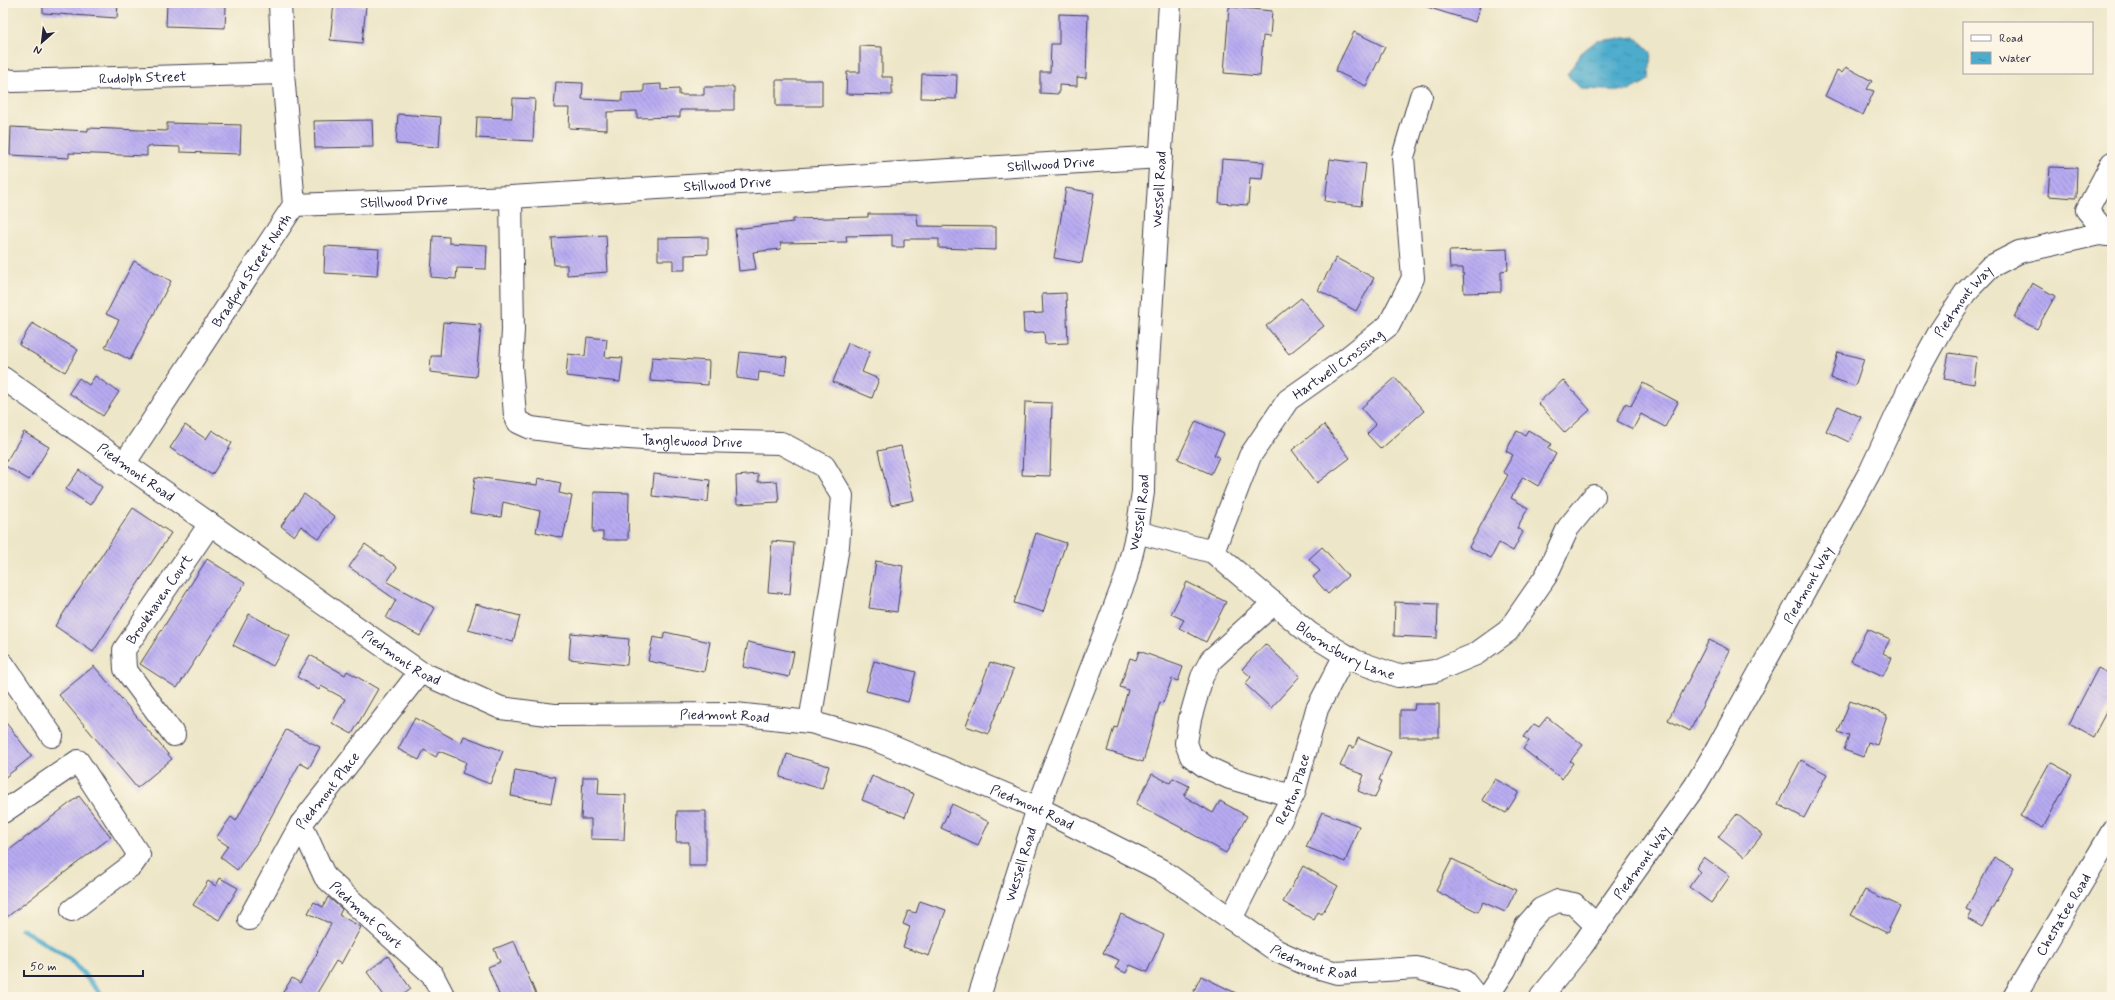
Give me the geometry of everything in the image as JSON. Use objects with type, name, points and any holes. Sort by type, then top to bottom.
[{"type":"street","name":"Bradford Street North","points":[[124,464],[294,205],[283,73],[280,3]]},
{"type":"street","name":"Wessell Road","points":[[979,997],[1038,808],[1126,577],[1137,532],[1143,492],[1145,422],[1170,3]]},
{"type":"street","name":"Rudolph Street","points":[[3,79],[13,82],[283,73]]},
{"type":"street","name":"Hartwell Crossing","points":[[1213,552],[1250,456],[1288,400],[1346,359],[1389,325],[1413,278],[1403,157],[1421,96]]},
{"type":"street","name":"Stillwood Drive","points":[[294,205],[511,197],[1161,157]]},
{"type":"street","name":"Piedmont Way","points":[[2110,235],[2087,210],[2112,163]]},
{"type":"street","name":"Tanglewood Drive","points":[[511,197],[513,330],[511,366],[515,415],[518,422],[531,428],[585,435],[658,440],[781,443],[824,466],[842,496],[838,546],[810,722]]},
{"type":"street","name":"Piedmont Way","points":[[1541,997],[1596,926],[1695,786],[1717,749],[1871,470],[1921,366],[1940,331],[1964,293],[1990,267],[2019,252],[2099,234],[2110,235]]},
{"type":"street","name":"Piedmont Road","points":[[3,378],[420,672],[501,708],[554,715],[735,714],[810,722],[876,740],[1038,808],[1162,870],[1277,951],[1306,964],[1337,973],[1417,968],[1464,981],[1477,997]]},
{"type":"street","name":"Bloomsbury Lane","points":[[1137,532],[1213,552],[1309,633],[1355,661],[1398,676],[1435,671],[1476,654],[1508,631],[1546,576],[1568,528],[1594,496]]},
{"type":"street","name":"Brookhaven Court","points":[[174,735],[125,669],[124,650],[210,524]]},
{"type":"street","points":[[1274,603],[1211,660],[1202,677],[1190,719],[1186,743],[1191,756],[1206,768],[1230,778],[1292,796]]},
{"type":"street","name":"Repton Place","points":[[1231,919],[1292,796],[1317,709],[1345,655]]},
{"type":"street","points":[[3,664],[52,736]]},
{"type":"street","name":"Piedmont Place","points":[[249,918],[301,824],[420,672]]},
{"type":"street","points":[[3,812],[78,762],[139,855],[132,865],[72,910]]},
{"type":"street","name":"Piedmont Court","points":[[301,824],[325,877],[432,974],[444,997]]},
{"type":"street","name":"Chestatee Road","points":[[2014,997],[2112,832]]},
{"type":"street","points":[[1487,997],[1505,970],[1526,926],[1541,909],[1558,902],[1574,904],[1596,926]]},
{"type":"water","points":[[1635,37],[1651,52],[1649,80],[1629,91],[1581,89],[1567,75],[1581,53],[1596,41]]},
{"type":"building","points":[[43,3],[118,3],[117,18],[43,13]]},
{"type":"building","points":[[167,3],[226,6],[225,28],[166,26]]},
{"type":"building","points":[[334,3],[366,6],[362,43],[330,40]]},
{"type":"building","points":[[1425,3],[1481,3],[1475,22],[1424,6]]},
{"type":"building","points":[[1229,7],[1272,11],[1270,37],[1263,36],[1260,76],[1224,73]]},
{"type":"building","points":[[1059,14],[1088,15],[1086,78],[1077,77],[1077,86],[1059,85],[1059,94],[1040,93],[1040,72],[1050,72],[1051,44],[1059,44]]},
{"type":"building","points":[[1354,32],[1385,47],[1366,86],[1335,71]]},
{"type":"building","points":[[860,46],[882,47],[882,77],[892,77],[892,95],[846,94],[847,72],[860,72]]},
{"type":"building","points":[[1846,67],[1872,81],[1867,89],[1874,91],[1863,115],[1825,96],[1837,70],[1842,73]]},
{"type":"building","points":[[922,74],[957,75],[956,99],[921,98]]},
{"type":"building","points":[[776,80],[822,80],[822,106],[776,106]]},
{"type":"building","points":[[556,82],[583,83],[582,99],[622,101],[622,93],[644,92],[644,85],[661,84],[661,90],[679,89],[679,95],[704,95],[704,87],[734,87],[734,110],[680,110],[680,117],[637,118],[637,111],[607,112],[607,130],[569,128],[570,108],[554,108]]},
{"type":"building","points":[[513,98],[535,99],[533,141],[476,138],[477,117],[512,118]]},
{"type":"building","points":[[398,114],[441,117],[439,147],[396,144]]},
{"type":"building","points":[[372,120],[373,147],[315,148],[314,121]]},
{"type":"building","points":[[167,123],[241,125],[240,154],[180,152],[180,147],[147,146],[147,156],[69,153],[69,158],[10,155],[11,127],[88,131],[88,128],[167,131]]},
{"type":"building","points":[[1222,159],[1264,162],[1262,179],[1250,178],[1248,205],[1219,203]]},
{"type":"building","points":[[1330,159],[1366,164],[1361,206],[1325,201]]},
{"type":"building","points":[[2050,167],[2077,168],[2076,198],[2048,196]]},
{"type":"building","points":[[1066,188],[1094,193],[1082,263],[1054,258]]},
{"type":"building","points":[[868,214],[917,214],[918,226],[996,227],[996,250],[939,248],[939,239],[904,239],[904,247],[892,247],[892,235],[846,236],[847,242],[780,243],[781,249],[753,252],[756,269],[739,271],[735,229],[793,222],[793,219],[868,217]]},
{"type":"building","points":[[606,235],[608,272],[567,275],[567,265],[554,265],[552,238]]},
{"type":"building","points":[[433,236],[449,237],[449,243],[487,245],[486,269],[457,268],[456,279],[431,277]]},
{"type":"building","points":[[708,237],[708,254],[685,255],[685,270],[673,270],[673,260],[658,260],[658,238]]},
{"type":"building","points":[[325,246],[379,249],[377,276],[324,273]]},
{"type":"building","points":[[1507,249],[1508,270],[1501,271],[1501,292],[1464,293],[1463,268],[1450,268],[1449,251]]},
{"type":"building","points":[[1336,258],[1374,278],[1356,311],[1318,290]]},
{"type":"building","points":[[134,261],[171,281],[130,360],[105,347],[119,320],[106,314]]},
{"type":"building","points":[[2032,283],[2055,296],[2037,329],[2014,317]]},
{"type":"building","points":[[1066,293],[1068,343],[1045,344],[1044,332],[1024,333],[1023,314],[1043,313],[1042,294]]},
{"type":"building","points":[[1301,298],[1324,326],[1289,354],[1266,326]]},
{"type":"building","points":[[443,322],[481,325],[476,377],[430,372],[431,356],[440,356]]},
{"type":"building","points":[[32,323],[78,350],[65,372],[19,345]]},
{"type":"building","points":[[587,337],[607,339],[605,357],[623,358],[620,382],[566,376],[568,354],[585,356]]},
{"type":"building","points":[[848,343],[870,351],[862,372],[879,379],[872,398],[833,382]]},
{"type":"building","points":[[740,352],[787,357],[785,375],[759,372],[758,381],[737,378]]},
{"type":"building","points":[[1838,352],[1864,359],[1855,386],[1831,378]]},
{"type":"building","points":[[1949,353],[1977,357],[1974,384],[1944,379]]},
{"type":"building","points":[[652,357],[709,361],[708,385],[650,381]]},
{"type":"building","points":[[95,376],[119,392],[103,416],[69,393],[79,378],[89,385]]},
{"type":"building","points":[[1395,378],[1424,411],[1381,449],[1367,434],[1376,425],[1361,408]]},
{"type":"building","points":[[1563,380],[1590,410],[1565,433],[1538,403]]},
{"type":"building","points":[[1643,383],[1678,402],[1665,427],[1641,414],[1633,429],[1617,421],[1626,403],[1631,406]]},
{"type":"building","points":[[1025,402],[1052,403],[1050,476],[1022,475]]},
{"type":"building","points":[[1838,406],[1861,417],[1849,442],[1826,431]]},
{"type":"building","points":[[1196,421],[1224,434],[1214,455],[1219,457],[1211,474],[1178,459]]},
{"type":"building","points":[[185,425],[206,439],[212,430],[232,443],[212,475],[170,448]]},
{"type":"building","points":[[1324,425],[1350,458],[1317,483],[1292,450]]},
{"type":"building","points":[[1528,430],[1552,444],[1547,448],[1556,454],[1538,486],[1523,477],[1511,498],[1528,508],[1517,528],[1523,532],[1513,551],[1499,543],[1491,558],[1469,547],[1508,475],[1503,472],[1513,455],[1506,451],[1517,431],[1525,435]]},
{"type":"building","points":[[24,432],[49,447],[29,480],[4,465]]},
{"type":"building","points":[[901,446],[914,500],[891,505],[878,451]]},
{"type":"building","points":[[79,470],[102,487],[90,505],[66,489]]},
{"type":"building","points":[[654,474],[710,480],[708,502],[652,496]]},
{"type":"building","points":[[758,474],[758,482],[777,481],[779,502],[737,504],[736,476]]},
{"type":"building","points":[[475,477],[537,485],[538,478],[561,483],[559,493],[572,496],[563,538],[536,532],[540,511],[503,502],[501,517],[470,513]]},
{"type":"building","points":[[594,492],[629,493],[628,540],[603,540],[603,532],[593,532]]},
{"type":"building","points":[[304,494],[335,517],[319,539],[301,526],[294,536],[281,526]]},
{"type":"building","points":[[133,508],[171,533],[93,652],[55,626]]},
{"type":"building","points":[[1036,533],[1066,543],[1043,612],[1014,603]]},
{"type":"building","points":[[772,541],[794,543],[790,594],[768,592]]},
{"type":"building","points":[[365,544],[397,567],[387,582],[435,608],[420,636],[386,618],[396,600],[349,567]]},
{"type":"building","points":[[1322,547],[1348,576],[1328,594],[1313,577],[1320,571],[1309,559]]},
{"type":"building","points":[[207,559],[245,583],[177,688],[140,664]]},
{"type":"building","points":[[876,561],[903,566],[897,612],[869,608]]},
{"type":"building","points":[[1187,582],[1226,602],[1206,642],[1179,628],[1184,620],[1171,614]]},
{"type":"building","points":[[1395,602],[1438,604],[1437,638],[1394,636]]},
{"type":"building","points":[[476,604],[520,616],[513,642],[468,630]]},
{"type":"building","points":[[249,614],[290,636],[273,666],[233,645]]},
{"type":"building","points":[[1867,629],[1890,639],[1883,653],[1892,658],[1883,676],[1851,661]]},
{"type":"building","points":[[665,632],[710,642],[704,672],[648,661],[653,637],[663,639]]},
{"type":"building","points":[[571,633],[629,639],[627,665],[569,659]]},
{"type":"building","points":[[1709,640],[1730,650],[1690,731],[1668,720]]},
{"type":"building","points":[[748,642],[794,652],[789,677],[743,667]]},
{"type":"building","points":[[1265,644],[1300,676],[1271,708],[1245,684],[1251,677],[1242,669]]},
{"type":"building","points":[[1139,651],[1183,667],[1178,681],[1172,679],[1163,703],[1160,702],[1143,762],[1107,751],[1114,727],[1117,728],[1128,690],[1120,687],[1130,658],[1136,660]]},
{"type":"building","points":[[310,655],[345,675],[347,671],[378,689],[352,734],[332,723],[345,699],[321,686],[319,690],[297,677]]},
{"type":"building","points":[[874,661],[916,672],[908,702],[866,691]]},
{"type":"building","points":[[990,662],[1013,670],[988,734],[966,726]]},
{"type":"building","points":[[94,666],[172,759],[137,788],[59,695]]},
{"type":"building","points":[[2098,668],[2112,675],[2112,701],[2093,737],[2069,724]]},
{"type":"building","points":[[1850,701],[1887,715],[1877,745],[1868,742],[1863,757],[1844,750],[1849,736],[1838,732]]},
{"type":"building","points":[[1415,704],[1439,704],[1439,737],[1400,737],[1400,710],[1414,710]]},
{"type":"building","points":[[1547,717],[1583,745],[1570,761],[1573,763],[1562,779],[1523,749],[1529,741],[1524,737],[1534,724],[1539,727]]},
{"type":"building","points":[[415,718],[461,743],[464,736],[503,751],[490,784],[462,773],[466,762],[439,751],[436,757],[424,750],[419,760],[398,749]]},
{"type":"building","points":[[3,719],[32,756],[3,779]]},
{"type":"building","points":[[286,730],[320,747],[309,768],[300,763],[258,841],[237,870],[220,857],[228,846],[216,838],[231,817],[236,821]]},
{"type":"building","points":[[1358,738],[1391,752],[1379,780],[1382,781],[1375,798],[1358,791],[1364,775],[1340,766],[1349,746],[1354,748]]},
{"type":"building","points":[[787,754],[829,766],[822,789],[780,777]]},
{"type":"building","points":[[1801,760],[1827,774],[1804,818],[1778,804]]},
{"type":"building","points":[[2050,762],[2072,774],[2043,828],[2020,816]]},
{"type":"building","points":[[515,770],[556,777],[551,803],[511,796]]},
{"type":"building","points":[[1152,774],[1170,783],[1173,778],[1189,786],[1184,796],[1213,813],[1220,801],[1247,816],[1226,853],[1136,804]]},
{"type":"building","points":[[872,776],[914,794],[905,817],[862,800]]},
{"type":"building","points":[[583,777],[599,777],[598,794],[626,795],[624,840],[591,839],[591,819],[581,819]]},
{"type":"building","points":[[1495,779],[1519,792],[1506,813],[1482,800]]},
{"type":"building","points":[[79,796],[111,837],[3,920],[3,855]]},
{"type":"building","points":[[952,804],[989,822],[978,845],[941,828]]},
{"type":"building","points":[[677,811],[706,811],[706,866],[689,866],[689,842],[676,842]]},
{"type":"building","points":[[1322,812],[1359,826],[1345,862],[1306,847]]},
{"type":"building","points":[[1737,814],[1762,835],[1744,857],[1718,837]]},
{"type":"building","points":[[1704,857],[1730,876],[1711,903],[1689,887],[1700,872],[1696,868]]},
{"type":"building","points":[[1994,857],[2014,868],[1982,927],[1968,919],[1972,912],[1966,909]]},
{"type":"building","points":[[1452,859],[1516,890],[1505,912],[1483,902],[1478,912],[1436,891]]},
{"type":"building","points":[[1303,866],[1338,886],[1322,914],[1318,912],[1314,920],[1283,902]]},
{"type":"building","points":[[220,878],[238,888],[219,920],[193,905],[208,881],[216,886]]},
{"type":"building","points":[[1865,890],[1900,906],[1887,933],[1851,915]]},
{"type":"building","points":[[328,897],[342,909],[339,915],[361,927],[341,964],[336,961],[317,993],[323,997],[280,997],[292,978],[300,983],[318,952],[317,951],[331,924],[308,913],[314,902],[323,907]]},
{"type":"building","points":[[920,901],[946,910],[929,956],[903,947],[910,927],[903,924],[908,911],[916,913]]},
{"type":"building","points":[[1121,914],[1164,935],[1147,972],[1130,965],[1126,973],[1115,968],[1119,960],[1103,953]]},
{"type":"building","points":[[514,941],[537,997],[500,997],[488,967],[500,962],[494,949]]},
{"type":"building","points":[[388,956],[411,989],[400,997],[385,997],[367,972]]},
{"type":"building","points":[[1201,976],[1244,997],[1191,997]]},
{"type":"waterway","points":[[22,929],[71,960],[104,997]]}]
